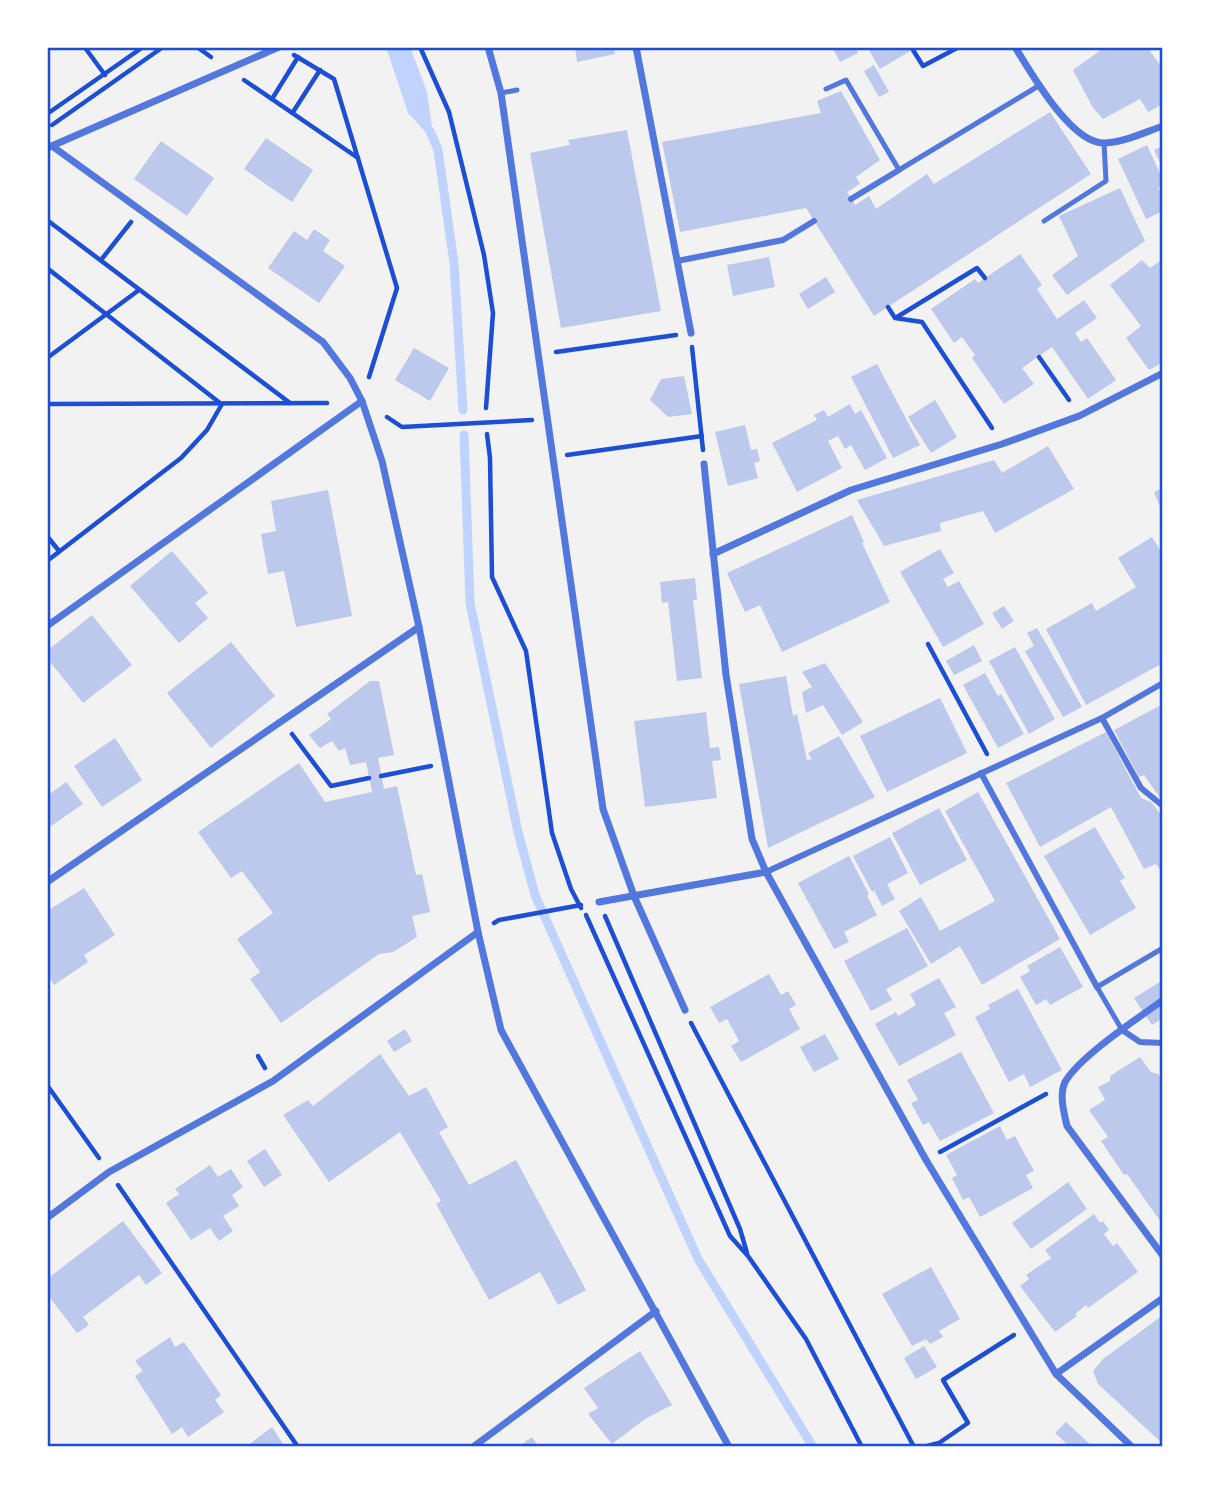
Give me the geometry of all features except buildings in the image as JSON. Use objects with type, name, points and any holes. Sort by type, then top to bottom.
[{"type":"street","points":[[49,147],[279,47]]},
{"type":"street","points":[[488,47],[500,93],[603,809],[634,896],[685,1010]]},
{"type":"street","points":[[636,47],[691,333]]},
{"type":"street","points":[[1015,47],[1040,85],[1075,129],[1089,140],[1104,143],[1163,125]]},
{"type":"street","points":[[49,147],[323,342],[350,378],[362,401],[382,461],[419,628],[478,932],[501,1030],[729,1447]]},
{"type":"street","points":[[851,199],[899,170]]},
{"type":"street","points":[[677,261],[783,240],[814,221]]},
{"type":"street","points":[[713,554],[851,490],[1002,444],[1079,416],[1163,373]]},
{"type":"street","points":[[47,626],[362,401]]},
{"type":"street","points":[[704,464],[726,675],[752,839],[766,872],[926,1160],[1056,1374],[1132,1447]]},
{"type":"street","points":[[47,883],[419,628]]},
{"type":"street","points":[[599,902],[766,872],[1102,718],[1163,683]]},
{"type":"street","points":[[1102,718],[1142,788],[1163,806]]},
{"type":"street","points":[[981,773],[1097,987]]},
{"type":"street","points":[[47,1218],[109,1171],[273,1081],[478,932]]},
{"type":"street","points":[[1163,1000],[1089,1056],[1065,1083],[1062,1106],[1067,1126],[1163,1256]]},
{"type":"street","points":[[1122,1030],[1140,1042],[1163,1043]]},
{"type":"street","points":[[1056,1374],[1163,1297]]},
{"type":"street","points":[[473,1447],[656,1311]]},
{"type":"lane","points":[[826,89],[846,80],[899,170],[1040,85]]},
{"type":"lane","points":[[500,93],[517,90]]},
{"type":"lane","points":[[1044,221],[1106,181],[1104,143]]},
{"type":"lane","points":[[1079,416],[1084,424]]},
{"type":"lane","points":[[1122,1030],[1097,987],[1163,948]]},
{"type":"path","points":[[47,114],[144,47]]},
{"type":"path","points":[[47,128],[163,47]]},
{"type":"path","points":[[419,47],[449,112],[484,255],[493,313],[485,408]]},
{"type":"path","points":[[913,50],[923,66],[959,47]]},
{"type":"path","points":[[86,49],[105,75]]},
{"type":"path","points":[[289,52],[334,79],[397,288],[362,401]]},
{"type":"path","points":[[272,99],[298,57]]},
{"type":"path","points":[[228,69],[358,158]]},
{"type":"path","points":[[293,113],[320,70]]},
{"type":"path","points":[[101,260],[140,210]]},
{"type":"path","points":[[47,220],[292,404],[47,404]]},
{"type":"path","points":[[47,268],[222,404]]},
{"type":"path","points":[[895,318],[977,268],[985,278]]},
{"type":"path","points":[[47,358],[139,290]]},
{"type":"path","points":[[888,307],[895,318],[922,322],[1002,444]]},
{"type":"path","points":[[538,354],[691,333],[702,436],[553,457]]},
{"type":"path","points":[[1039,357],[1079,416]]},
{"type":"path","points":[[47,561],[181,458],[207,430],[222,404]]},
{"type":"path","points":[[405,427],[514,421]]},
{"type":"path","points":[[487,433],[492,577],[526,651],[552,833],[571,889],[590,923],[730,1236],[748,1256],[806,1339],[862,1447]]},
{"type":"path","points":[[47,536],[59,551]]},
{"type":"path","points":[[928,644],[994,767]]},
{"type":"path","points":[[283,721],[331,786],[369,778]]},
{"type":"path","points":[[381,776],[445,763]]},
{"type":"path","points":[[599,902],[740,1229],[748,1256]]},
{"type":"path","points":[[499,920],[587,904]]},
{"type":"path","points":[[685,1010],[914,1447]]},
{"type":"path","points":[[926,1160],[1065,1083]]},
{"type":"path","points":[[47,1085],[298,1447]]},
{"type":"path","points":[[923,1447],[939,1443],[968,1423],[943,1380],[1027,1327]]},
{"type":"water","points":[[386,47],[410,47],[427,92],[434,141],[408,113]]},
{"type":"waterway","points":[[430,131],[438,150],[454,263],[463,410]]},
{"type":"waterway","points":[[464,435],[470,603],[518,832],[535,895],[698,1259],[813,1447]]}]
